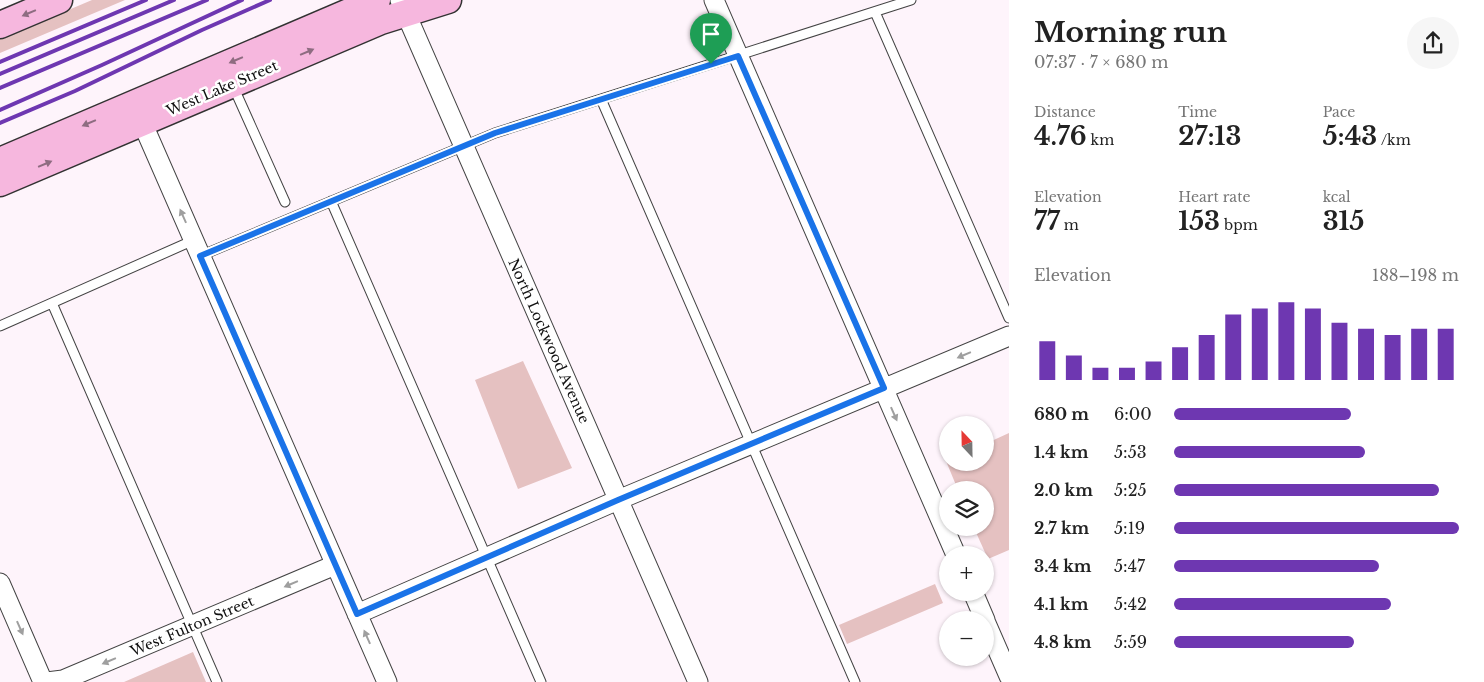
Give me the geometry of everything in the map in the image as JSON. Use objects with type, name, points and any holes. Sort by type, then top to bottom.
[{"type":"main road","points":[[0,25],[59,0]]},
{"type":"main road","name":"West Lake Street","points":[[0,183],[138,113],[378,0]]},
{"type":"main road","name":"West Lake Street","points":[[0,161],[138,113],[232,84],[381,21],[403,7],[448,0]]},
{"type":"street","points":[[714,0],[952,546]]},
{"type":"street","name":"North Lockwood Avenue","points":[[403,7],[698,682]]},
{"type":"street","points":[[138,113],[387,682]]},
{"type":"street","points":[[357,614],[618,500],[1009,336]]},
{"type":"street","name":"West Fulton Street","points":[[45,682],[63,680],[336,565]]},
{"type":"street","points":[[0,583],[45,682]]},
{"type":"street","points":[[994,641],[1009,676]]},
{"type":"lane","points":[[0,326],[52,303],[197,248],[331,201],[495,133],[910,0]]},
{"type":"lane","points":[[875,12],[1009,318]]},
{"type":"lane","points":[[232,84],[285,202]]},
{"type":"lane","points":[[601,99],[855,682]]},
{"type":"lane","points":[[331,201],[541,682]]},
{"type":"lane","points":[[52,303],[217,682]]},
{"type":"shaded area","points":[[92,0],[125,0],[0,53],[0,39]]},
{"type":"shaded area","points":[[523,361],[572,468],[518,489],[475,380]]},
{"type":"shaded area","points":[[1009,433],[1009,550],[994,556],[994,546],[982,546],[978,536],[994,536],[994,481],[954,481],[950,471],[994,471],[994,440]]},
{"type":"shaded area","points":[[935,584],[939,594],[939,601],[943,603],[847,644],[839,625]]},
{"type":"shaded area","points":[[193,652],[206,682],[124,682]]},
{"type":"railway","points":[[0,62],[146,0]]},
{"type":"railway","points":[[0,74],[174,0]]},
{"type":"railway","points":[[0,88],[207,0]]},
{"type":"railway","points":[[0,110],[242,0]]},
{"type":"railway","points":[[0,123],[75,91],[202,30],[270,0]]},
{"type":"route","points":[[738,56],[884,388],[618,500],[357,614],[200,256],[486,136],[711,64],[738,56]]}]
